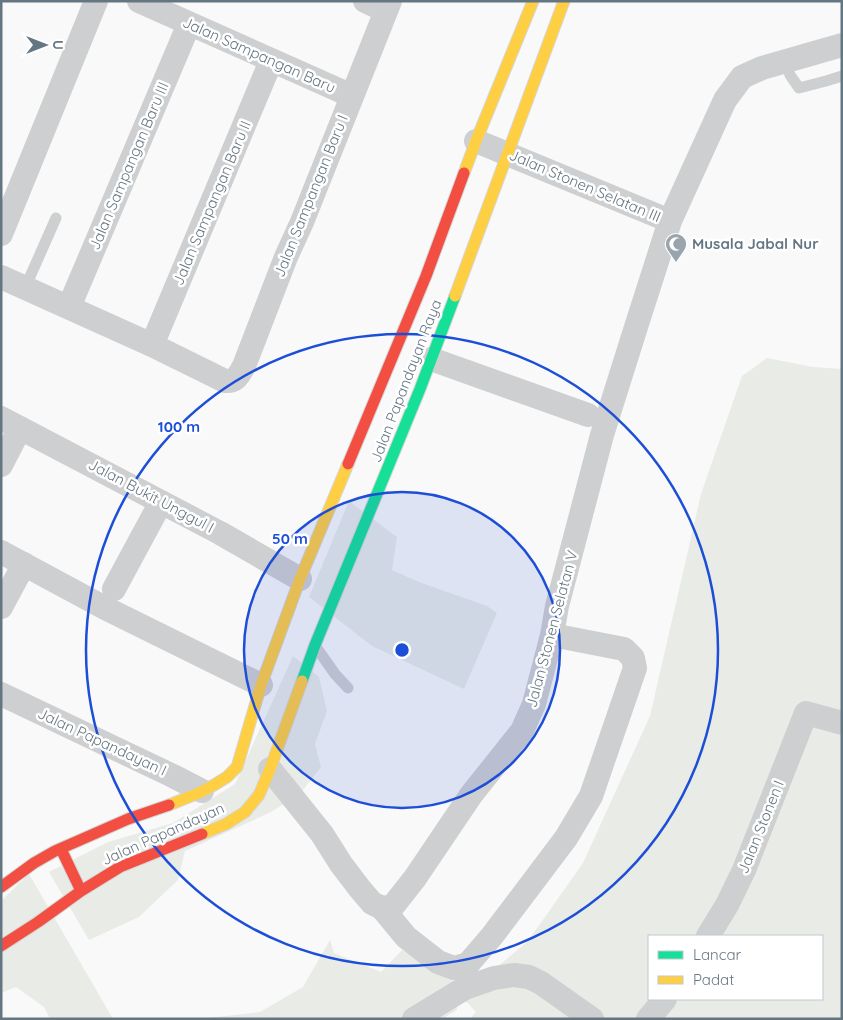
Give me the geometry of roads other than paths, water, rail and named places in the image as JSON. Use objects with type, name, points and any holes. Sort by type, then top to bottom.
[{"type":"main road","name":"Jalan Papandayan Raya","points":[[243,744],[261,685],[300,579],[438,255],[476,141],[533,1]]},
{"type":"main road","name":"Jalan Papandayan Raya","points":[[270,769],[315,645],[431,359],[461,267],[508,154],[564,1]]},
{"type":"main road","name":"Jalan Papandayan","points":[[1,887],[44,857],[131,818],[169,805],[218,783],[229,776],[237,767],[243,744]]},
{"type":"main road","name":"Jalan Papandayan","points":[[1,946],[120,866],[226,824],[239,816],[245,812],[259,794],[270,769]]},
{"type":"main road","points":[[61,849],[81,891]]},
{"type":"street","points":[[1,234],[96,1]]},
{"type":"street","name":"Jalan Sampangan Baru","points":[[139,1],[352,96]]},
{"type":"street","points":[[365,1],[388,6]]},
{"type":"street","name":"Jalan Sampangan Baru I","points":[[152,345],[225,381],[231,382],[237,378],[244,366],[388,6]]},
{"type":"street","name":"Jalan Sampangan Baru III","points":[[69,307],[189,24]]},
{"type":"street","name":"Jalan Stonen Selatan III","points":[[476,141],[670,221],[725,100],[742,77],[762,68],[842,45]]},
{"type":"street","name":"Jalan Sampangan Baru II","points":[[152,345],[271,61]]},
{"type":"street","name":"Jalan Stonen Selatan V","points":[[382,908],[393,906],[415,878],[471,794],[522,731],[534,704],[552,635],[557,606],[602,435],[670,221]]},
{"type":"street","points":[[1,277],[152,345]]},
{"type":"street","points":[[431,359],[588,415]]},
{"type":"street","points":[[1,465],[10,423]]},
{"type":"street","name":"Jalan Bukit Unggul I","points":[[10,423],[126,482],[300,579]]},
{"type":"street","points":[[114,589],[161,502]]},
{"type":"street","points":[[1,552],[114,612],[261,685]]},
{"type":"street","points":[[1,607],[24,564]]},
{"type":"street","points":[[270,769],[322,834],[340,864],[360,889],[372,902],[382,908],[406,937],[438,962],[454,968],[468,964],[492,936],[566,838],[591,796],[635,668],[633,658],[624,649],[552,635]]},
{"type":"street","name":"Jalan Papandayan I","points":[[1,694],[202,791]]},
{"type":"street","name":"Jalan Stonen I","points":[[709,935],[727,905],[744,870],[806,714],[842,724]]},
{"type":"street","points":[[414,1019],[465,988],[494,978],[514,975],[529,977],[541,983],[592,1019]]},
{"type":"street","points":[[648,1019],[664,1000]]},
{"type":"lane","points":[[786,61],[790,75],[799,88],[842,76]]},
{"type":"lane","points":[[25,288],[56,218]]},
{"type":"lane","points":[[315,645],[335,674],[348,688]]},
{"type":"place","name":"Musala Jabal Nur","points":[[676,263]]}]
